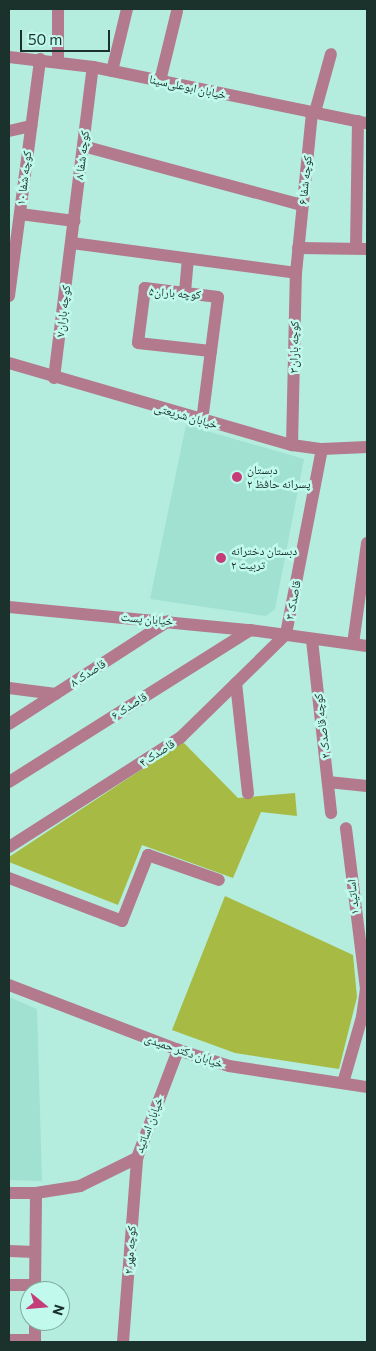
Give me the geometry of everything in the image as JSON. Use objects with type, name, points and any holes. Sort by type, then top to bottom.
[{"type":"street","points":[[58,9],[58,61]]},
{"type":"street","points":[[112,71],[127,9]]},
{"type":"street","points":[[160,81],[177,11]]},
{"type":"street","name":"کوچه شفا ۶","points":[[298,248],[314,112],[331,54]]},
{"type":"street","name":"خیابان ابوعلی‌سینا","points":[[9,57],[58,61],[93,67],[363,122]]},
{"type":"street","name":"کوچه شفا ۱۰","points":[[9,296],[40,59]]},
{"type":"street","name":"کوچه شفا ۸","points":[[72,243],[93,67]]},
{"type":"street","points":[[298,248],[362,248],[363,122]]},
{"type":"street","points":[[9,131],[31,126]]},
{"type":"street","points":[[83,146],[302,205]]},
{"type":"street","points":[[20,214],[75,221]]},
{"type":"street","points":[[72,243],[296,272]]},
{"type":"street","name":"کوچه باران۷","points":[[54,378],[72,243]]},
{"type":"street","name":"کوچه باران۳","points":[[292,445],[298,248]]},
{"type":"street","points":[[185,292],[188,259]]},
{"type":"street","name":"کوچه باران۵","points":[[202,421],[218,297],[144,288],[138,343],[211,351]]},
{"type":"street","name":"خیابان شریعتی","points":[[9,363],[202,421],[292,445],[322,449],[367,447]]},
{"type":"street","name":"قاصدک ۳","points":[[286,634],[322,449]]},
{"type":"street","points":[[353,644],[367,544]]},
{"type":"street","name":"خیابان پست","points":[[9,606],[286,634],[312,640]]},
{"type":"street","name":"قاصدک ۸","points":[[9,724],[168,621]]},
{"type":"street","name":"قاصدک ۶","points":[[9,782],[250,630]]},
{"type":"street","name":"قاصدک ۴","points":[[9,847],[181,737],[286,634]]},
{"type":"street","points":[[312,640],[367,646]]},
{"type":"street","name":"کوچه قاصدک ۲","points":[[312,640],[332,813]]},
{"type":"street","points":[[236,683],[248,793]]},
{"type":"street","points":[[9,688],[56,694]]},
{"type":"street","points":[[328,782],[367,786]]},
{"type":"street","name":"اساتید ۱","points":[[343,1083],[365,1017],[366,988],[346,828]]},
{"type":"street","points":[[9,878],[122,921],[148,855],[219,880]]},
{"type":"street","name":"خیابان دکتر حمیدی","points":[[9,984],[178,1050],[229,1066],[367,1087]]},
{"type":"street","name":"خیابان اساتید","points":[[9,1193],[36,1193],[80,1186],[137,1158],[178,1050]]},
{"type":"street","name":"کوچه مهر ۲","points":[[123,1342],[137,1158]]},
{"type":"street","points":[[35,1281],[36,1193]]},
{"type":"street","points":[[9,1251],[35,1252]]},
{"type":"street","points":[[9,1340],[36,1341]]},
{"type":"shaded area","name":"دبستان دخترانه تربیت ۲","points":[[186,425],[304,459],[275,609],[266,616],[150,599]]},
{"type":"shaded area","points":[[9,997],[37,1009],[42,1181],[9,1180]]},
{"type":"green space","points":[[183,742],[238,798],[295,793],[297,816],[261,812],[233,878],[142,845],[118,905],[9,862],[9,857]]},
{"type":"green space","points":[[225,896],[353,955],[357,997],[339,1069],[235,1053],[172,1030]]},
{"type":"place","name":"دبستان پسرانه حافظ ۲","points":[[237,477]]},
{"type":"place","name":"دبستان دخترانه تربیت ۲","points":[[221,558]]}]
